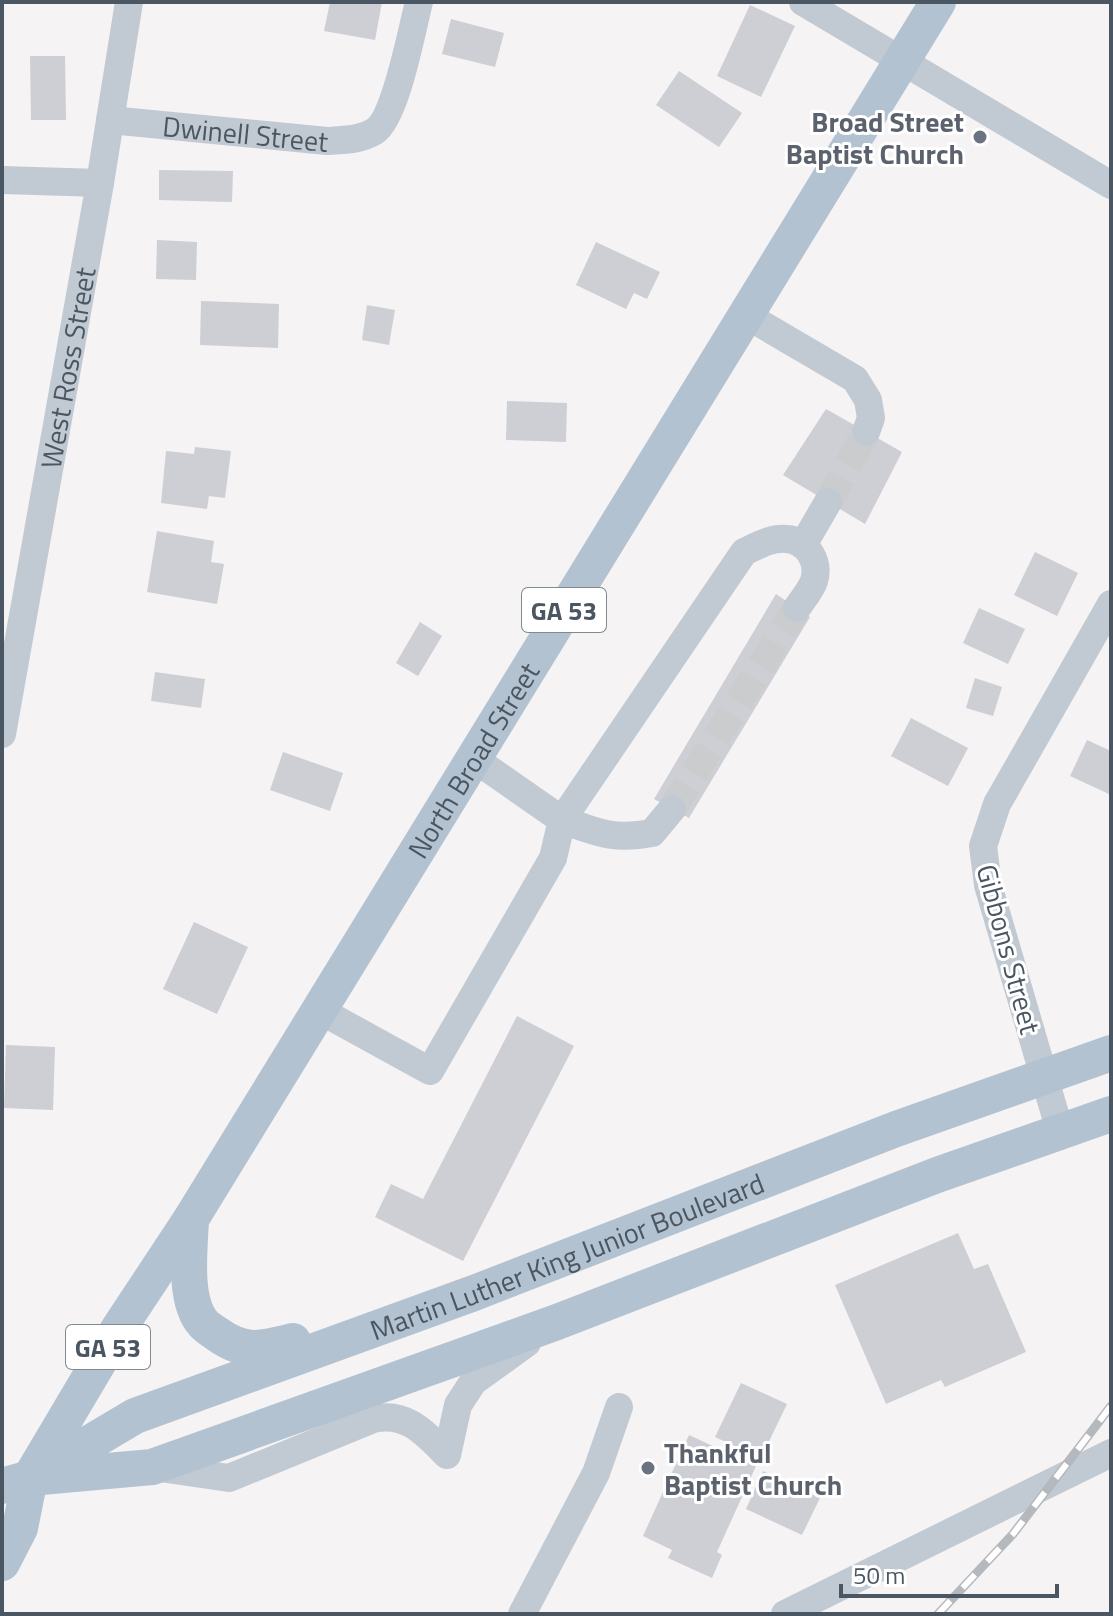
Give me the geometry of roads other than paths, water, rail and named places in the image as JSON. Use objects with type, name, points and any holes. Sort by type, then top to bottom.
[{"type":"main road","name":"North Broad Street","points":[[16,1482],[191,1219],[938,2]]},
{"type":"main road","name":"Martin Luther King Junior Boulevard","points":[[2,1502],[16,1482],[135,1416],[611,1241],[896,1129],[1111,1053]]},
{"type":"main road","name":"Martin Luther King Junior Boulevard","points":[[16,1482],[152,1467],[557,1322],[937,1175],[1087,1122]]},
{"type":"main road","points":[[191,1219],[190,1283],[196,1309],[202,1322],[220,1336],[249,1350],[309,1337],[453,1280],[611,1241]]},
{"type":"main road","name":"GA 53","points":[[2,1563],[20,1528],[16,1482]]},
{"type":"street","name":"West Ross Street","points":[[2,734],[129,2]]},
{"type":"street","name":"Dwinell Street","points":[[110,120],[327,141],[359,138],[378,129],[387,118],[419,2]]},
{"type":"street","points":[[803,2],[1111,185]]},
{"type":"street","points":[[2,180],[100,183]]},
{"type":"street","points":[[746,315],[855,379],[868,400],[871,418],[866,432]]},
{"type":"street","points":[[803,545],[828,502]]},
{"type":"street","points":[[319,1010],[430,1071],[553,858],[562,820],[744,552],[764,542],[787,539],[803,545],[812,555],[814,581],[797,608]]},
{"type":"street","name":"Gibbons Street","points":[[1087,1122],[1045,1077],[988,885],[983,846],[997,804],[1111,604]]},
{"type":"street","points":[[473,758],[562,820],[610,837],[652,833],[672,809]]},
{"type":"street","points":[[152,1467],[229,1478],[389,1415],[406,1420],[424,1432],[447,1455],[458,1405],[473,1382],[557,1322]]},
{"type":"street","points":[[522,1614],[596,1473],[619,1407]]},
{"type":"street","points":[[785,1614],[1111,1453]]},
{"type":"tunnel","points":[[828,502],[866,432]]},
{"type":"tunnel","points":[[672,809],[797,608]]},
{"type":"railway","points":[[938,1614],[1013,1534],[1111,1406]]},
{"type":"place","name":"Broad Street Baptist Church","points":[[980,137]]},
{"type":"place","name":"Thankful Baptist Church","points":[[648,1468]]}]
